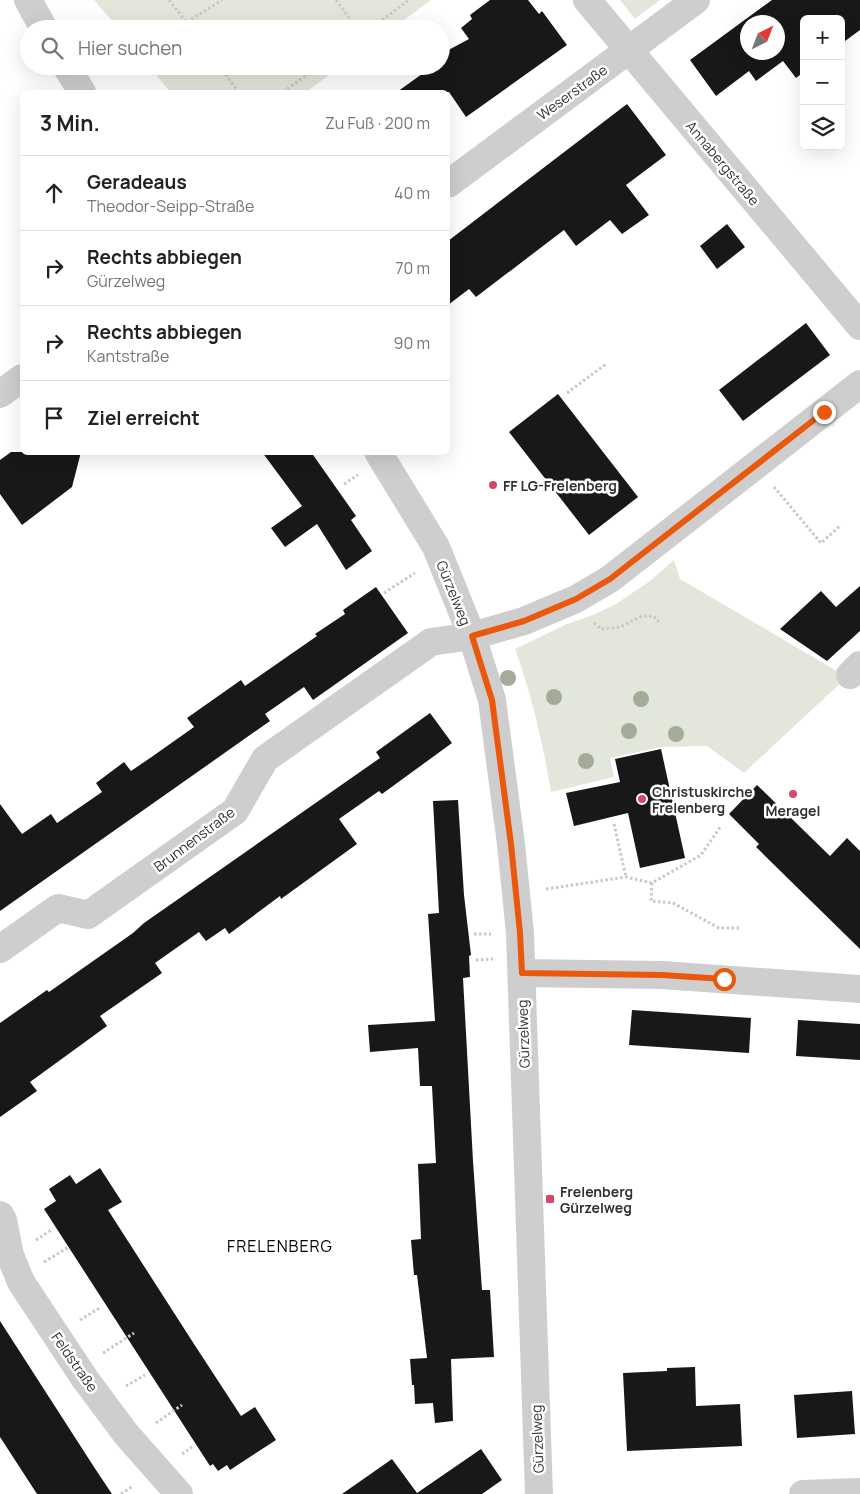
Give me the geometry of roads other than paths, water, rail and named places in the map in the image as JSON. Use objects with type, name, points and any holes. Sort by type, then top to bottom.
[{"type":"street","points":[[28,0],[39,20]]},
{"type":"street","name":"Annabergstraße","points":[[587,0],[860,326]]},
{"type":"street","name":"Weserstraße","points":[[450,183],[696,0]]},
{"type":"street","points":[[72,75],[81,90]]},
{"type":"street","points":[[0,394],[20,379]]},
{"type":"street","name":"Brunnenstraße","points":[[0,950],[58,908],[88,915],[235,811],[265,759],[431,642],[472,636],[524,621],[576,599],[610,579],[860,384]]},
{"type":"street","name":"Gürzelweg","points":[[380,455],[436,547],[472,636],[492,700],[508,817],[522,973],[539,1494]]},
{"type":"street","points":[[522,973],[662,975],[860,989]]},
{"type":"street","name":"Feldstraße","points":[[0,1215],[3,1220],[10,1255],[21,1282],[78,1368],[126,1434],[179,1494]]},
{"type":"street","points":[[803,1494],[860,1492]]},
{"type":"place","name":"FF LG-Frelenberg","points":[[493,485]]},
{"type":"place","name":"Meragel","points":[[793,794]]},
{"type":"place","name":"Christuskirche Frelenberg","points":[[642,799]]},
{"type":"place","name":"Frelenberg Gürzelweg","points":[[550,1199]]},
{"type":"district","name":"FRELENBERG","points":[[280,1246]]}]
